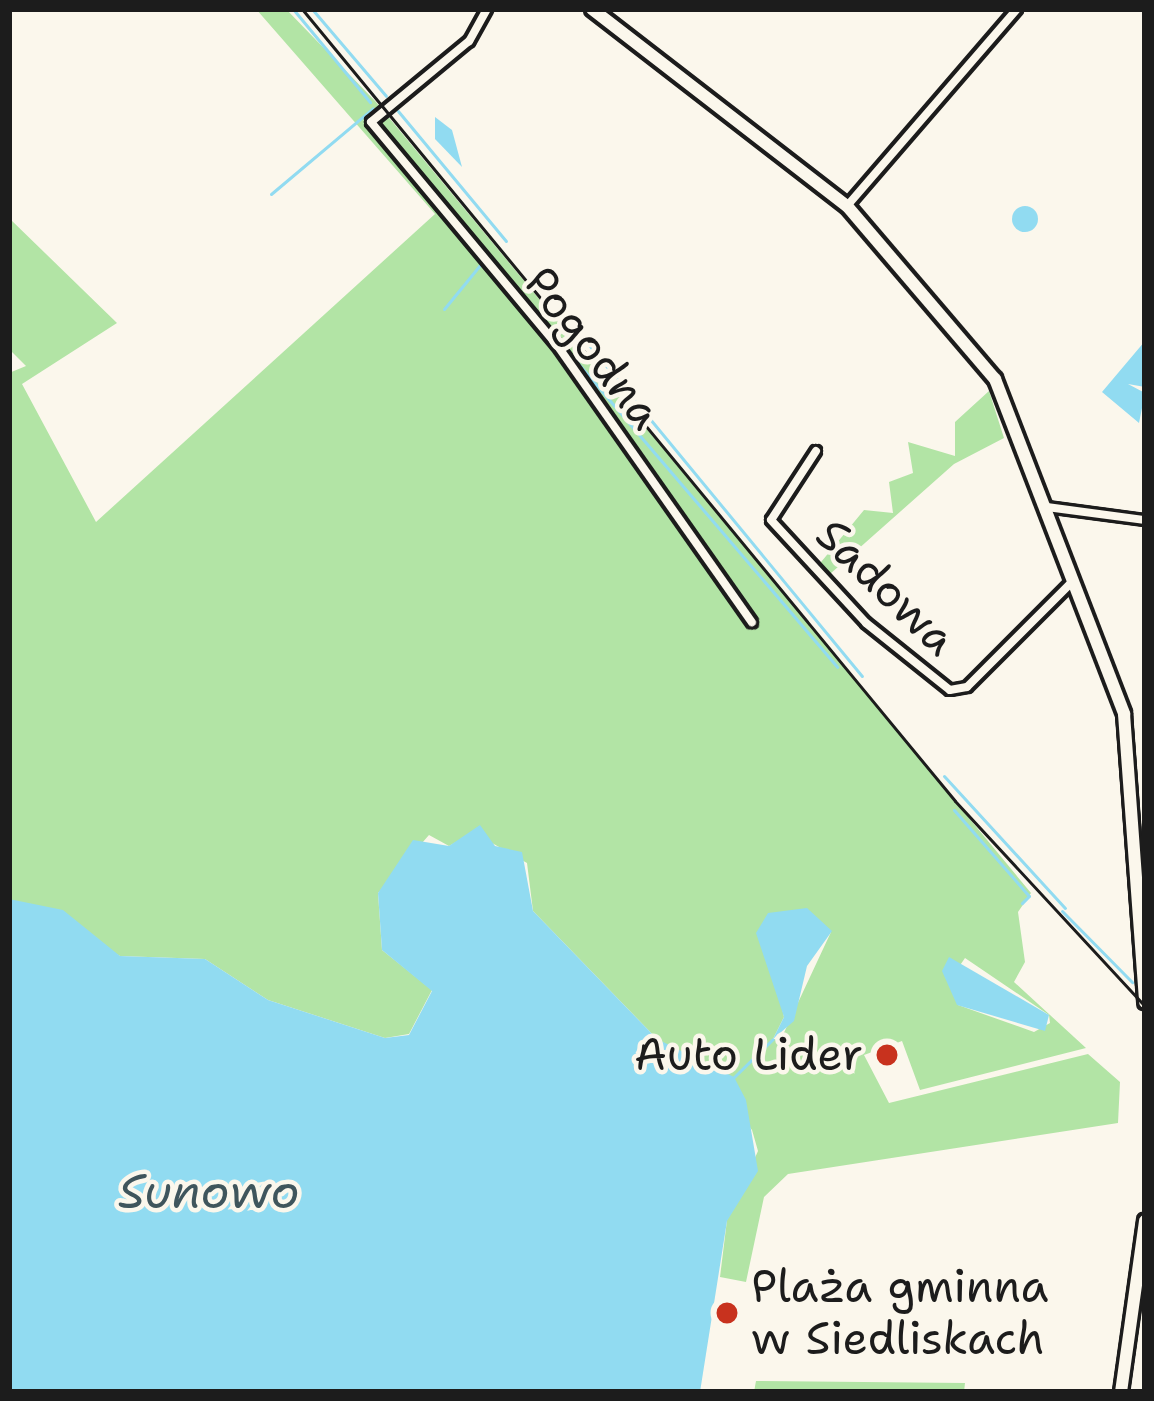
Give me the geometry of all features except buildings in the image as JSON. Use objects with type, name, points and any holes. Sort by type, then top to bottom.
[{"type":"main road","points":[[592,9],[608,14],[847,206],[981,358],[1047,507],[1124,714],[1141,863],[1145,1002]]},
{"type":"main road","points":[[1121,1392],[1145,1220]]},
{"type":"street","name":"Pogodna","points":[[487,9],[470,41],[371,122],[557,345],[752,622]]},
{"type":"street","points":[[847,206],[1018,9]]},
{"type":"street","name":"Sadowa","points":[[816,451],[771,520],[866,623],[950,690],[967,687],[1075,580]]},
{"type":"street","points":[[1047,507],[1145,520]]},
{"type":"green space","points":[[256,9],[286,9],[376,102],[1031,893],[1018,912],[1025,962],[1014,982],[1086,1048],[920,1090],[902,1041],[864,1055],[889,1103],[1088,1054],[1120,1082],[1118,1123],[788,1174],[764,1197],[746,1282],[720,1277],[727,1220],[758,1151],[752,1130],[704,1068],[657,1039],[533,911],[527,863],[485,839],[472,833],[449,846],[429,835],[378,893],[382,950],[432,990],[409,1034],[385,1038],[268,1000],[205,959],[120,956],[9,899],[9,373],[26,366],[9,349],[9,218],[117,323],[22,384],[96,522],[435,214]],"holes":[[[784,915],[831,932],[781,1039],[773,1039],[784,1017],[773,966]],[[965,958],[1049,1015],[1050,1023],[1034,1032],[958,1005],[950,980]]]},
{"type":"green space","points":[[989,391],[1004,438],[954,464],[830,574],[812,573],[864,510],[893,513],[889,482],[913,473],[908,442],[955,456],[955,422]]},
{"type":"green space","points":[[756,1381],[965,1383],[964,1392],[754,1392]]},
{"type":"water","points":[[435,117],[452,130],[462,167],[435,139]]},
{"type":"water","points":[[1025,206],[1038,219],[1025,232],[1012,219]]},
{"type":"water","points":[[1145,341],[1145,387],[1128,384],[1145,393],[1139,423],[1102,392]]},
{"type":"water","name":"Sunowo","points":[[480,825],[495,846],[522,852],[533,911],[657,1039],[734,1077],[746,1100],[758,1171],[727,1221],[700,1392],[9,1392],[9,899],[63,910],[120,956],[205,959],[268,1000],[385,1038],[409,1035],[432,991],[382,950],[378,893],[413,840],[449,846]]},
{"type":"water","points":[[807,908],[832,931],[807,966],[794,1021],[773,1039],[784,1017],[756,933],[768,913]]},
{"type":"water","points":[[949,957],[1049,1015],[1045,1031],[957,1005],[942,971]]},
{"type":"waterway","points":[[293,9],[370,102]]},
{"type":"waterway","points":[[312,9],[386,96]]},
{"type":"waterway","points":[[271,194],[373,108]]},
{"type":"waterway","points":[[398,111],[506,241]]},
{"type":"waterway","points":[[444,309],[489,254]]},
{"type":"waterway","points":[[547,327],[837,667]]},
{"type":"waterway","points":[[575,328],[862,676]]},
{"type":"waterway","points":[[944,776],[1065,908]]},
{"type":"waterway","points":[[954,810],[1029,896],[1022,903]]},
{"type":"waterway","points":[[1062,911],[1132,982]]},
{"type":"waterway","points":[[734,1077],[773,1039]]},
{"type":"railway","points":[[302,9],[955,801],[1145,1006]]},
{"type":"place","name":"Auto Lider","points":[[887,1055]]},
{"type":"place","name":"Plaża gminna w Siedliskach","points":[[727,1313]]}]
